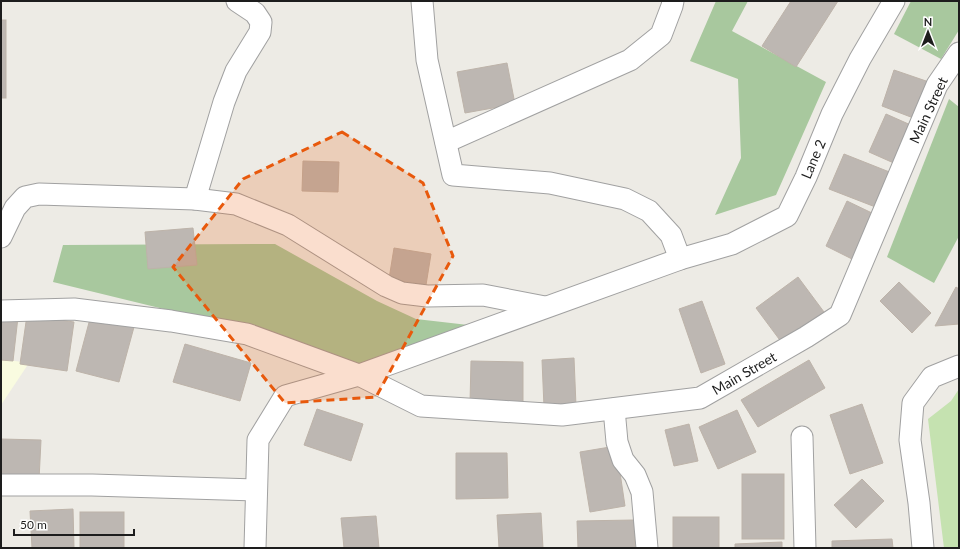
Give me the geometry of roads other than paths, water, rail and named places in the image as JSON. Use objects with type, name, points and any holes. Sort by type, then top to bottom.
[{"type":"street","points":[[195,199],[224,102],[236,71],[260,32],[261,22],[255,13],[237,1]]},
{"type":"street","points":[[422,1],[427,60],[453,175],[550,183],[625,198],[649,211],[671,234],[680,259]]},
{"type":"street","points":[[446,142],[630,60],[661,34],[672,6],[672,1]]},
{"type":"street","name":"Lane 2","points":[[255,548],[258,440],[285,396],[359,375],[680,259],[732,244],[787,216],[806,177],[832,114],[860,59],[894,1]]},
{"type":"street","name":"Main Street","points":[[1,311],[74,309],[171,321],[247,334],[359,375],[421,406],[562,416],[700,398],[806,337],[840,315],[937,85],[959,54]]},
{"type":"street","points":[[1,237],[15,208],[25,198],[39,194],[195,199],[236,204],[288,225],[386,286],[402,293],[427,296],[483,295],[545,308]]},
{"type":"street","points":[[923,548],[919,503],[910,440],[913,402],[932,377],[959,366]]},
{"type":"street","points":[[614,409],[617,442],[623,460],[635,475],[642,492],[647,548]]},
{"type":"street","points":[[802,438],[805,548]]},
{"type":"street","points":[[1,485],[92,485],[256,490]]}]
